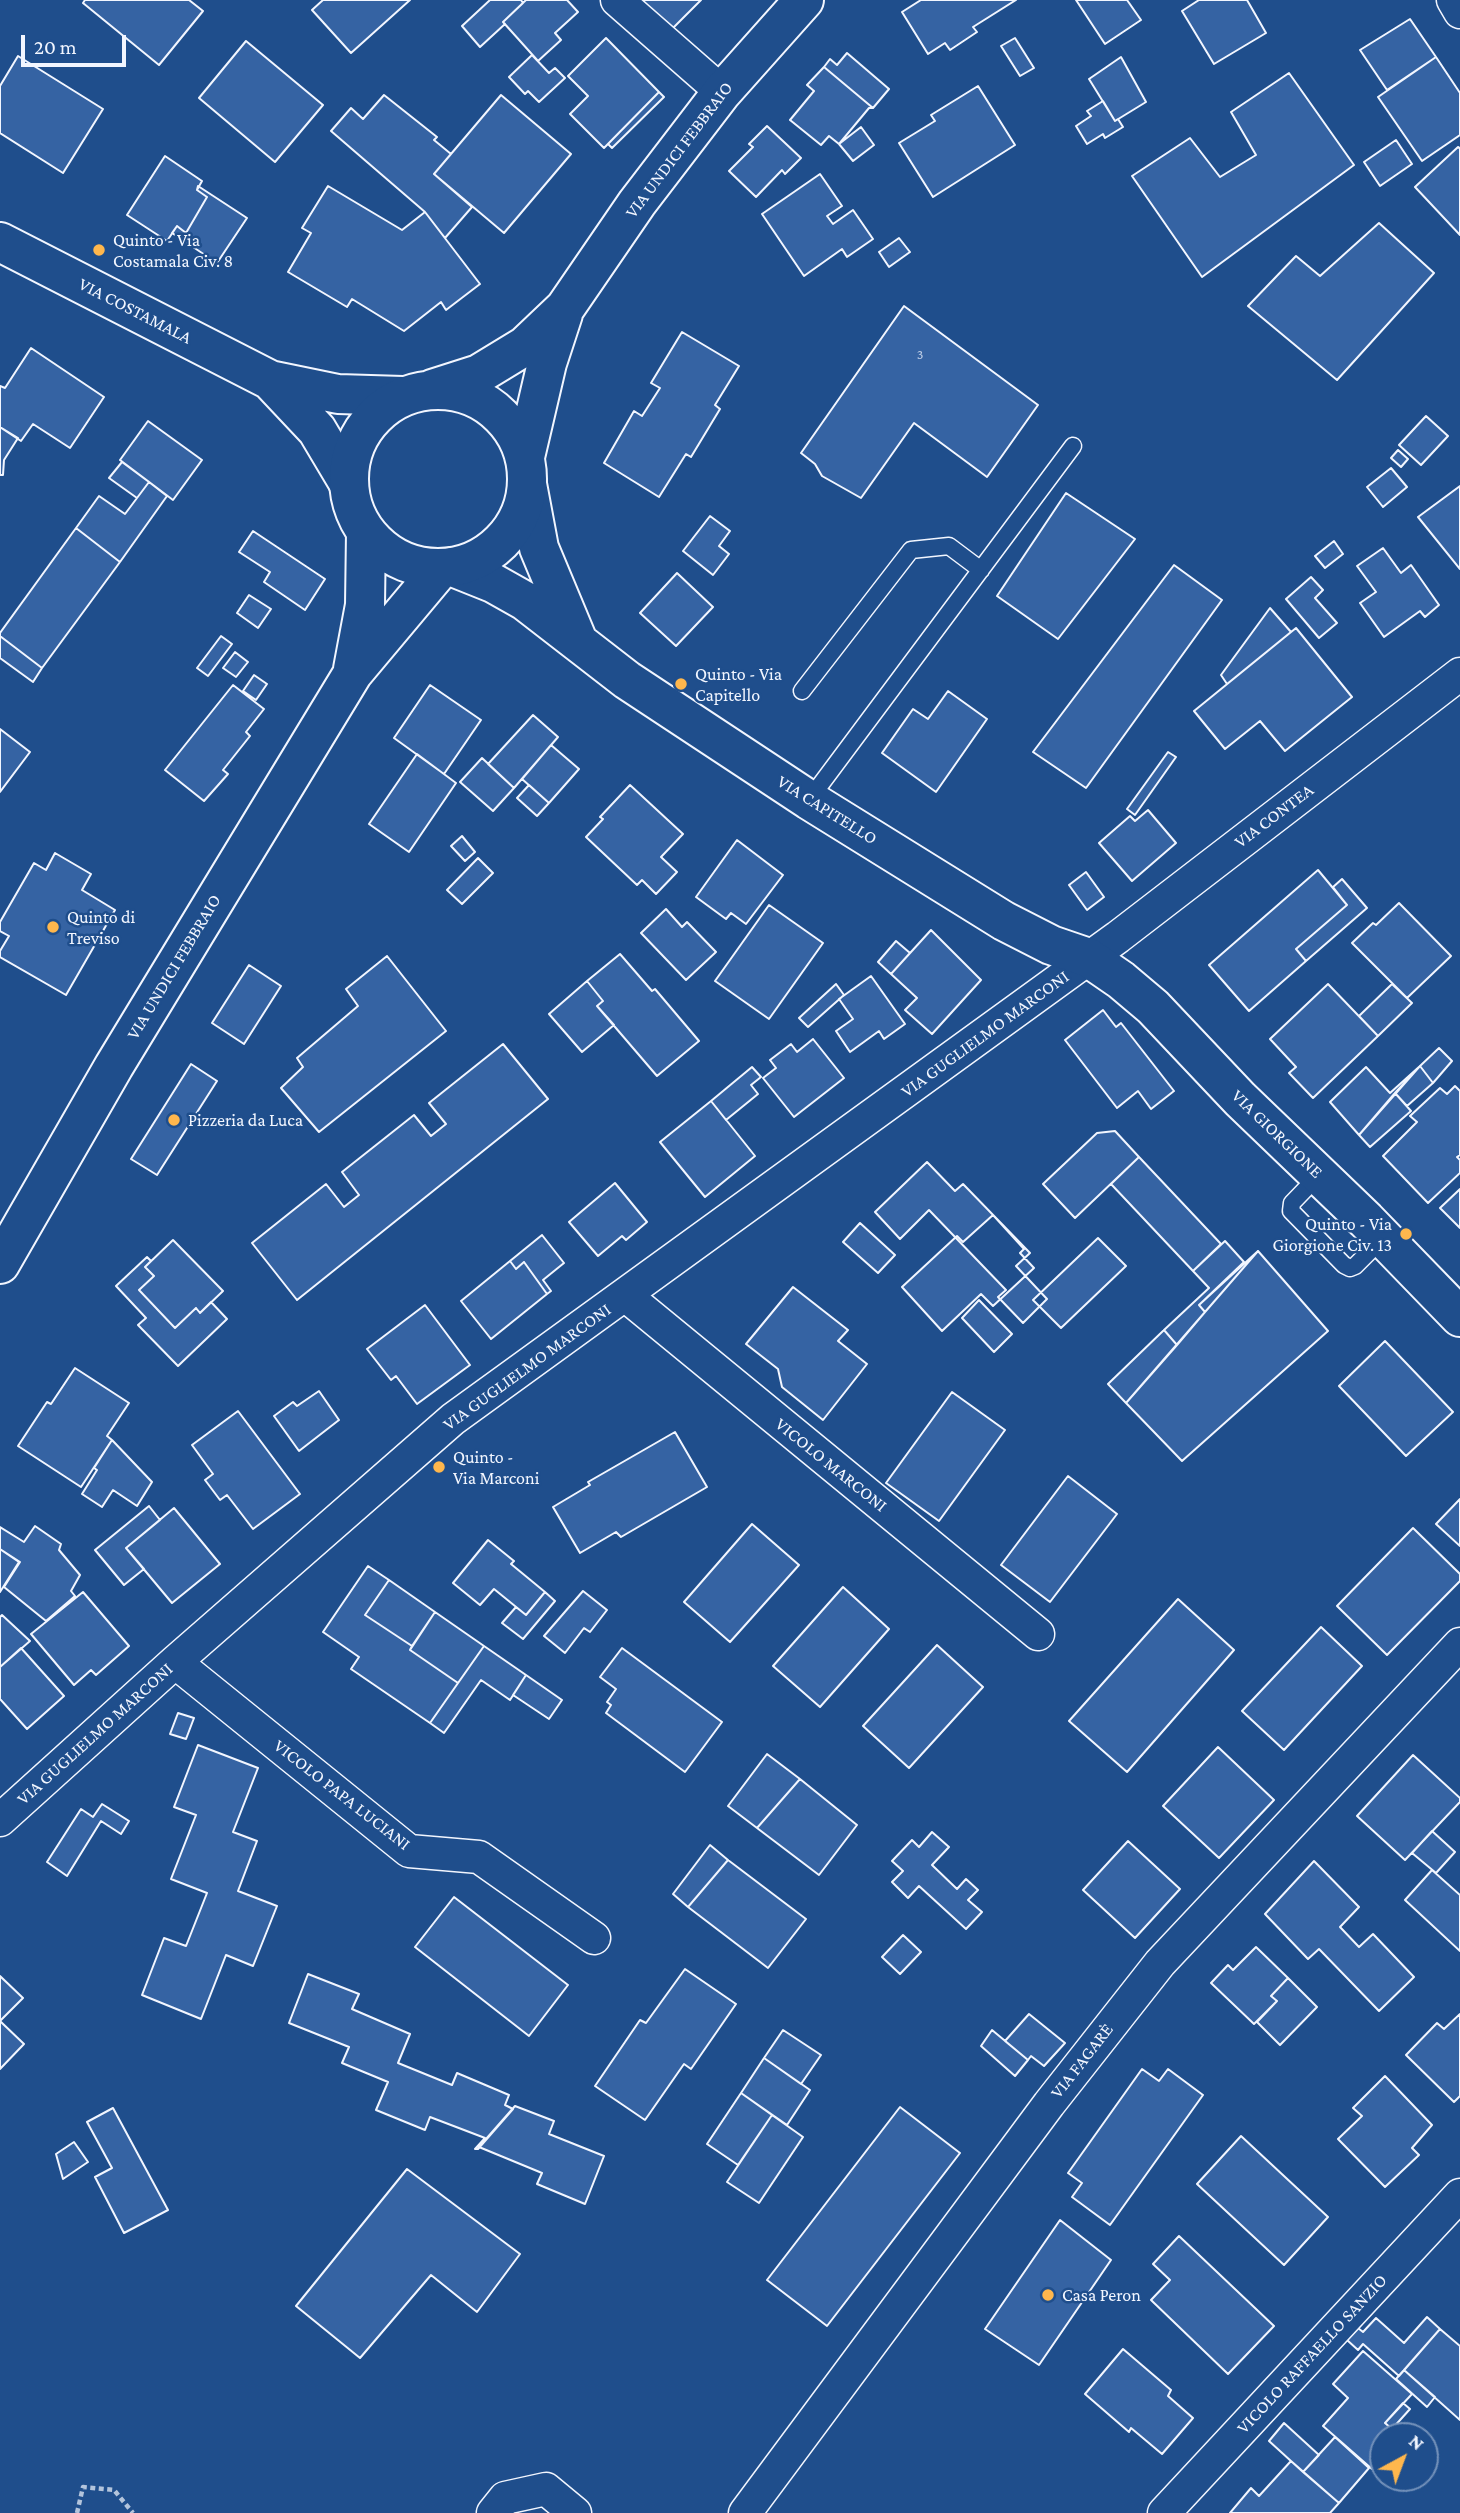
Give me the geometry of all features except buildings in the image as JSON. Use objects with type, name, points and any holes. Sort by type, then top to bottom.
[{"type":"main road","name":"VIA UNDICI FEBBRAIO","points":[[565,308],[547,363],[526,471],[521,514],[505,539],[481,558],[447,568],[412,565],[386,552],[366,532],[353,509],[348,482],[351,455],[362,430],[380,411],[416,393],[480,374],[525,346],[565,308],[637,204],[722,92],[804,0]]},
{"type":"main road","name":"VIA COSTAMALA","points":[[0,243],[270,380],[338,394],[416,393]]},
{"type":"main road","name":"VIA COSTAMALA","points":[[270,380],[317,430],[348,482]]},
{"type":"main road","points":[[416,393],[456,391],[480,399],[500,414],[516,434],[526,471]]},
{"type":"main road","name":"VIA CAPITELLO","points":[[526,471],[539,548],[578,641]]},
{"type":"main road","name":"VIA UNDICI FEBBRAIO","points":[[353,673],[365,606],[366,532]]},
{"type":"main road","name":"VIA UNDICI FEBBRAIO","points":[[0,1264],[114,1066],[353,673],[447,568]]},
{"type":"main road","name":"VIA CAPITELLO","points":[[447,568],[493,583],[525,601],[627,680],[809,800],[1004,922],[1088,958]]},
{"type":"main road","name":"VIA GIORGIONE","points":[[1088,958],[1121,980],[1153,1007],[1240,1099],[1460,1317]]},
{"type":"street","points":[[617,0],[722,92]]},
{"type":"street","points":[[1452,0],[1460,12]]},
{"type":"street","name":"VIA CONTEA","points":[[1088,958],[1460,674]]},
{"type":"street","name":"VIA GUGLIELMO MARCONI","points":[[0,1820],[175,1662],[453,1419],[1088,958]]},
{"type":"street","name":"VICOLO MARCONI","points":[[625,1295],[1038,1634]]},
{"type":"street","name":"VIA FAGARÈ","points":[[745,2513],[1049,2104],[1160,1963],[1460,1644]]},
{"type":"street","name":"VICOLO PAPA LUCIANI","points":[[175,1662],[409,1851],[479,1857],[594,1938]]},
{"type":"street","name":"VICOLO RAFFAELLO SANZIO","points":[[1164,2513],[1460,2195]]},
{"type":"street","points":[[493,2513],[505,2498],[546,2489],[575,2513]]},
{"type":"lane","points":[[809,800],[1073,446]]},
{"type":"lane","points":[[802,691],[911,550],[948,546],[981,570]]},
{"type":"path","points":[[76,2513],[83,2487],[114,2490],[132,2513]]},
{"type":"place","name":"Quinto - Via Costamala Civ. 8","points":[[99,250]]},
{"type":"place","name":"Quinto - Via Capitello","points":[[681,684]]},
{"type":"place","name":"Quinto di Treviso","points":[[53,927]]},
{"type":"place","name":"Pizzeria da Luca","points":[[174,1120]]},
{"type":"place","name":"Quinto - Via Giorgione Civ. 13","points":[[1406,1234]]},
{"type":"place","name":"Quinto - Via Marconi","points":[[439,1467]]},
{"type":"place","name":"Casa Peron","points":[[1048,2295]]}]
